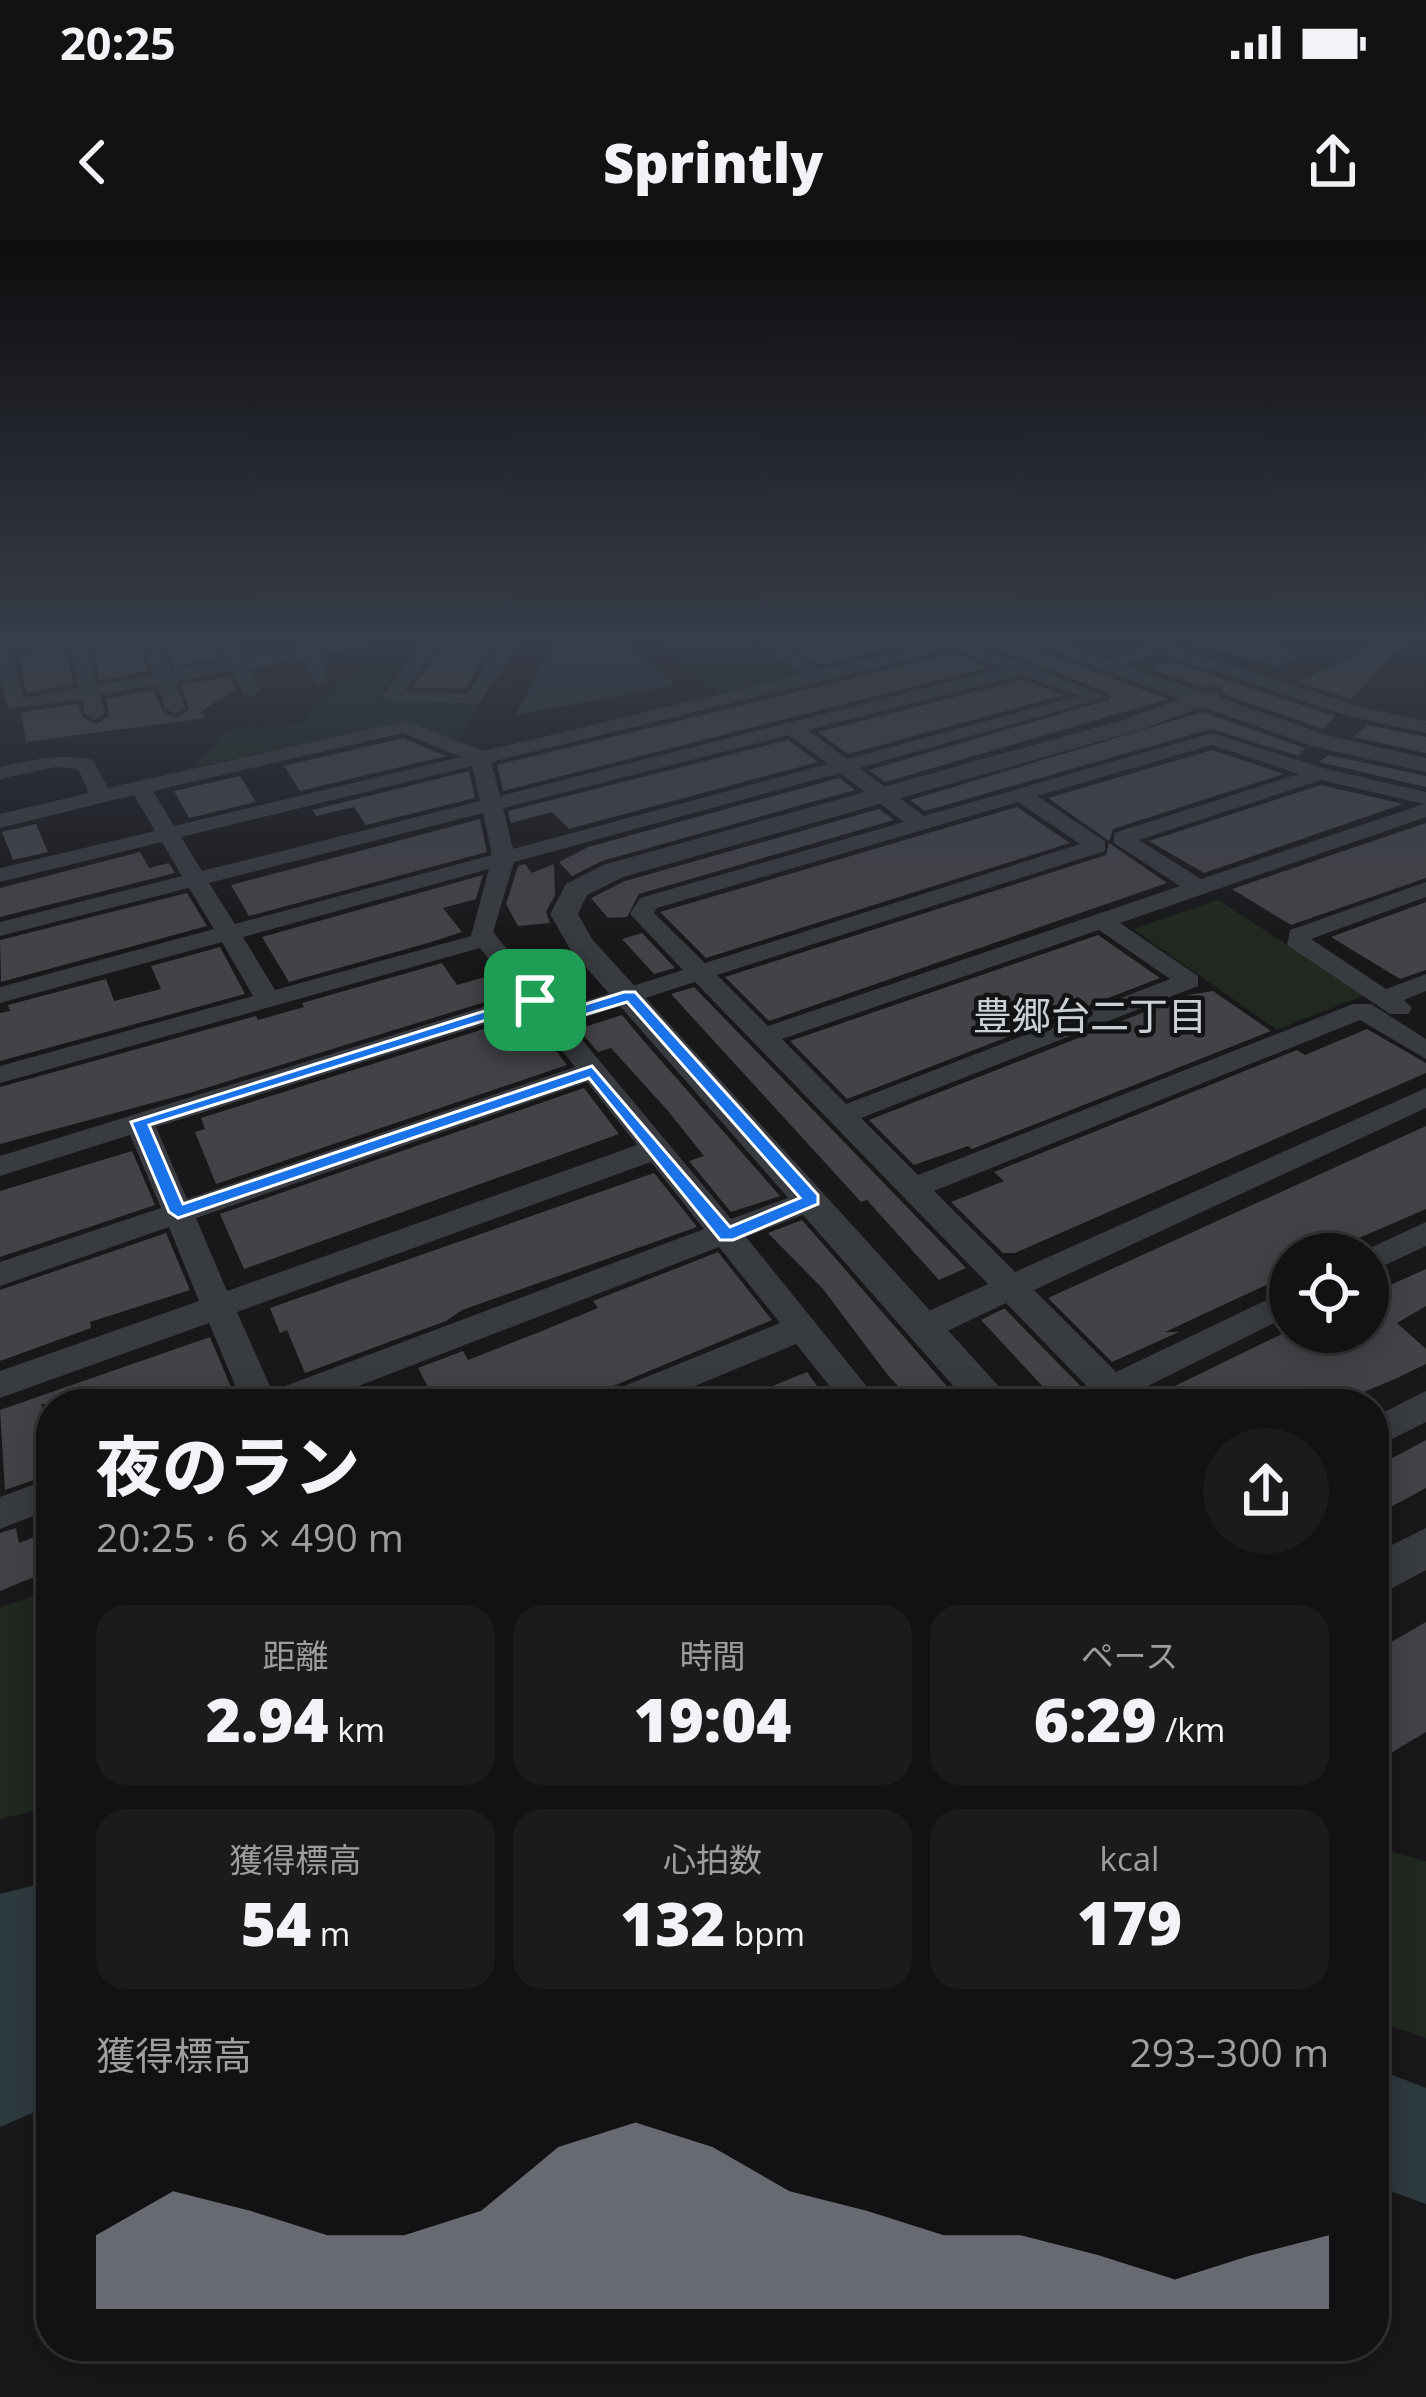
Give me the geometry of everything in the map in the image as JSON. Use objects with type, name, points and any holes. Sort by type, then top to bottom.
[{"type":"street","points":[[0,820],[358,738]]},
{"type":"street","points":[[432,738],[480,757]]},
{"type":"street","points":[[0,875],[561,738]]},
{"type":"street","points":[[0,929],[755,738]]},
{"type":"street","points":[[806,738],[921,824]]},
{"type":"street","points":[[0,994],[952,738]]},
{"type":"street","points":[[981,1389],[580,943],[564,914],[576,890],[613,871],[1085,738]]},
{"type":"street","points":[[1311,738],[1426,761]]},
{"type":"street","points":[[1111,1389],[642,914],[648,903],[1212,740],[1320,774],[1426,798]]},
{"type":"street","points":[[480,757],[504,858],[481,933],[853,1389]]},
{"type":"street","points":[[0,772],[55,761],[86,764],[101,796]]},
{"type":"street","points":[[1198,888],[1122,838],[1320,774]]},
{"type":"street","points":[[140,787],[268,999]]},
{"type":"street","points":[[0,1166],[139,1122],[543,1010],[630,996],[1097,846],[1021,795]]},
{"type":"street","points":[[766,1036],[1426,810]]},
{"type":"street","points":[[620,827],[653,859]]},
{"type":"street","points":[[1426,889],[1299,935],[1299,945],[1426,1025]]},
{"type":"street","points":[[843,1115],[1189,981],[1102,921]]},
{"type":"street","points":[[0,1075],[486,939]]},
{"type":"street","points":[[1384,999],[1426,982]]},
{"type":"street","points":[[915,1187],[1362,1010],[1426,1051]]},
{"type":"street","points":[[0,1274],[592,1071]]},
{"type":"street","points":[[925,1327],[1426,1097]]},
{"type":"street","points":[[139,1122],[254,1389]]},
{"type":"street","points":[[0,1385],[656,1149]]},
{"type":"street","points":[[314,1389],[812,1200]]},
{"type":"street","points":[[1389,1252],[1426,1233]]},
{"type":"street","points":[[1133,1389],[1269,1312]]},
{"type":"street","points":[[653,1389],[802,1328]]},
{"type":"street","points":[[1389,1426],[1426,1406]]},
{"type":"street","points":[[0,1513],[36,1499]]},
{"type":"street","points":[[1389,1569],[1426,1546]]},
{"type":"shaded area","points":[[220,738],[331,738],[195,767]]},
{"type":"shaded area","points":[[1218,900],[1365,995],[1277,1030],[1133,929]]},
{"type":"shaded area","points":[[36,1596],[36,1811],[0,1819],[0,1607]]},
{"type":"shaded area","points":[[1389,1851],[1426,1861],[1426,2038],[1389,2025]]},
{"type":"shaded area","points":[[36,1885],[36,2111],[0,2127],[0,1894]]},
{"type":"shaded area","points":[[1389,2074],[1426,2088],[1426,2204],[1389,2190]]},
{"type":"building","points":[[403,738],[446,756],[300,791],[284,766]]},
{"type":"building","points":[[609,738],[712,738],[503,791],[497,765]]},
{"type":"building","points":[[826,738],[908,738],[848,754]]},
{"type":"building","points":[[979,738],[1036,738],[885,782],[869,770]]},
{"type":"building","points":[[1117,738],[1181,738],[925,811],[910,800]]},
{"type":"building","points":[[1239,738],[1275,738],[1305,748],[1299,756]]},
{"type":"building","points":[[1356,738],[1426,738],[1426,753]]},
{"type":"building","points":[[788,740],[818,762],[569,829],[552,812],[511,823],[508,811]]},
{"type":"building","points":[[1212,750],[1284,774],[1113,829],[1109,841],[1048,798]]},
{"type":"building","points":[[1329,755],[1426,776],[1426,787],[1319,762]]},
{"type":"building","points":[[469,771],[475,798],[366,825],[354,807],[316,816],[312,810]]},
{"type":"building","points":[[240,776],[256,802],[189,818],[174,791]]},
{"type":"building","points":[[839,778],[855,790],[602,861],[572,876],[559,862],[588,847]]},
{"type":"building","points":[[1321,785],[1403,804],[1204,873],[1149,841]]},
{"type":"building","points":[[1017,807],[1070,843],[706,958],[660,912]]},
{"type":"building","points":[[879,809],[894,820],[639,894],[627,917],[608,918],[591,898],[625,881]]},
{"type":"building","points":[[480,819],[487,852],[249,916],[231,885]]},
{"type":"building","points":[[1426,823],[1426,878],[1291,925],[1232,889]]},
{"type":"building","points":[[36,824],[48,852],[13,860],[2,832]]},
{"type":"building","points":[[1109,843],[1167,883],[769,1021],[725,977],[1106,855]]},
{"type":"building","points":[[140,852],[149,868],[169,863],[175,873],[0,917],[0,888]]},
{"type":"building","points":[[525,864],[532,873],[554,864],[555,895],[546,912],[550,923],[518,926],[506,904],[518,866]]},
{"type":"building","points":[[483,875],[476,899],[443,908],[462,932],[289,982],[262,937]]},
{"type":"building","points":[[187,893],[207,926],[1,982],[0,940]]},
{"type":"building","points":[[1426,902],[1426,970],[1400,979],[1331,937]]},
{"type":"building","points":[[642,933],[675,968],[654,974],[622,939]]},
{"type":"building","points":[[1098,935],[1160,978],[847,1099],[790,1041]]},
{"type":"building","points":[[220,947],[245,994],[0,1061],[0,1013],[10,1011],[8,1005],[106,979],[114,1001],[161,989],[151,966]]},
{"type":"building","points":[[564,955],[575,975],[542,985],[526,965]]},
{"type":"building","points":[[442,963],[457,985],[495,974],[511,994],[193,1092],[0,1144],[0,1087],[256,1016],[258,1020]]},
{"type":"building","points":[[694,987],[966,1268],[939,1280],[867,1200],[861,1202],[671,994]]},
{"type":"building","points":[[1213,991],[1271,1031],[972,1149],[968,1146],[914,1165],[869,1120],[1188,995]]},
{"type":"building","points":[[528,1015],[567,1065],[216,1184],[195,1132],[205,1129],[201,1118]]},
{"type":"building","points":[[622,1015],[780,1196],[731,1212],[689,1161],[704,1156],[668,1111],[611,1048],[598,1052],[578,1029]]},
{"type":"building","points":[[1367,1029],[1426,1063],[1426,1073],[1015,1253],[1003,1253],[951,1202],[1004,1181],[994,1172],[1297,1050],[1305,1055]]},
{"type":"building","points":[[584,1088],[619,1134],[244,1269],[220,1214]]},
{"type":"building","points":[[1426,1126],[1426,1209],[1371,1233],[1269,1233],[1269,1284],[1165,1332],[1179,1332],[1112,1362],[1048,1298]]},
{"type":"building","points":[[132,1151],[155,1205],[0,1257],[0,1191]]},
{"type":"building","points":[[654,1173],[697,1227],[462,1310],[446,1321],[305,1373],[287,1330],[280,1333],[270,1308]]},
{"type":"building","points":[[802,1220],[949,1389],[900,1389],[823,1289],[768,1233]]},
{"type":"building","points":[[166,1233],[190,1290],[90,1322],[91,1328],[0,1361],[0,1290]]},
{"type":"building","points":[[718,1252],[772,1320],[606,1389],[429,1389],[418,1368],[463,1351],[468,1360],[598,1308],[593,1301]]},
{"type":"building","points":[[1426,1269],[1426,1306],[1397,1323],[1426,1349],[1426,1364],[1397,1378],[1371,1389],[1169,1389],[1269,1340],[1269,1353],[1389,1353],[1389,1286]]},
{"type":"building","points":[[1005,1309],[1083,1389],[1045,1389],[981,1320]]},
{"type":"building","points":[[210,1337],[232,1389],[60,1389]]},
{"type":"building","points":[[807,1372],[819,1389],[765,1389]]},
{"type":"building","points":[[36,1397],[36,1479],[5,1490],[0,1410]]},
{"type":"building","points":[[1426,1440],[1426,1488],[1389,1508],[1389,1460]]},
{"type":"building","points":[[16,1528],[19,1543],[36,1536],[36,1576],[0,1591],[0,1533]]},
{"type":"building","points":[[1426,1622],[1426,1732],[1389,1754],[1389,1643]]},
{"type":"district","name":"豊郷台二丁目","points":[[1090,1016]]},
{"type":"route","points":[[630,996],[812,1200],[727,1236],[592,1071],[178,1212],[139,1122],[535,1000],[551,1020],[630,996]]}]
